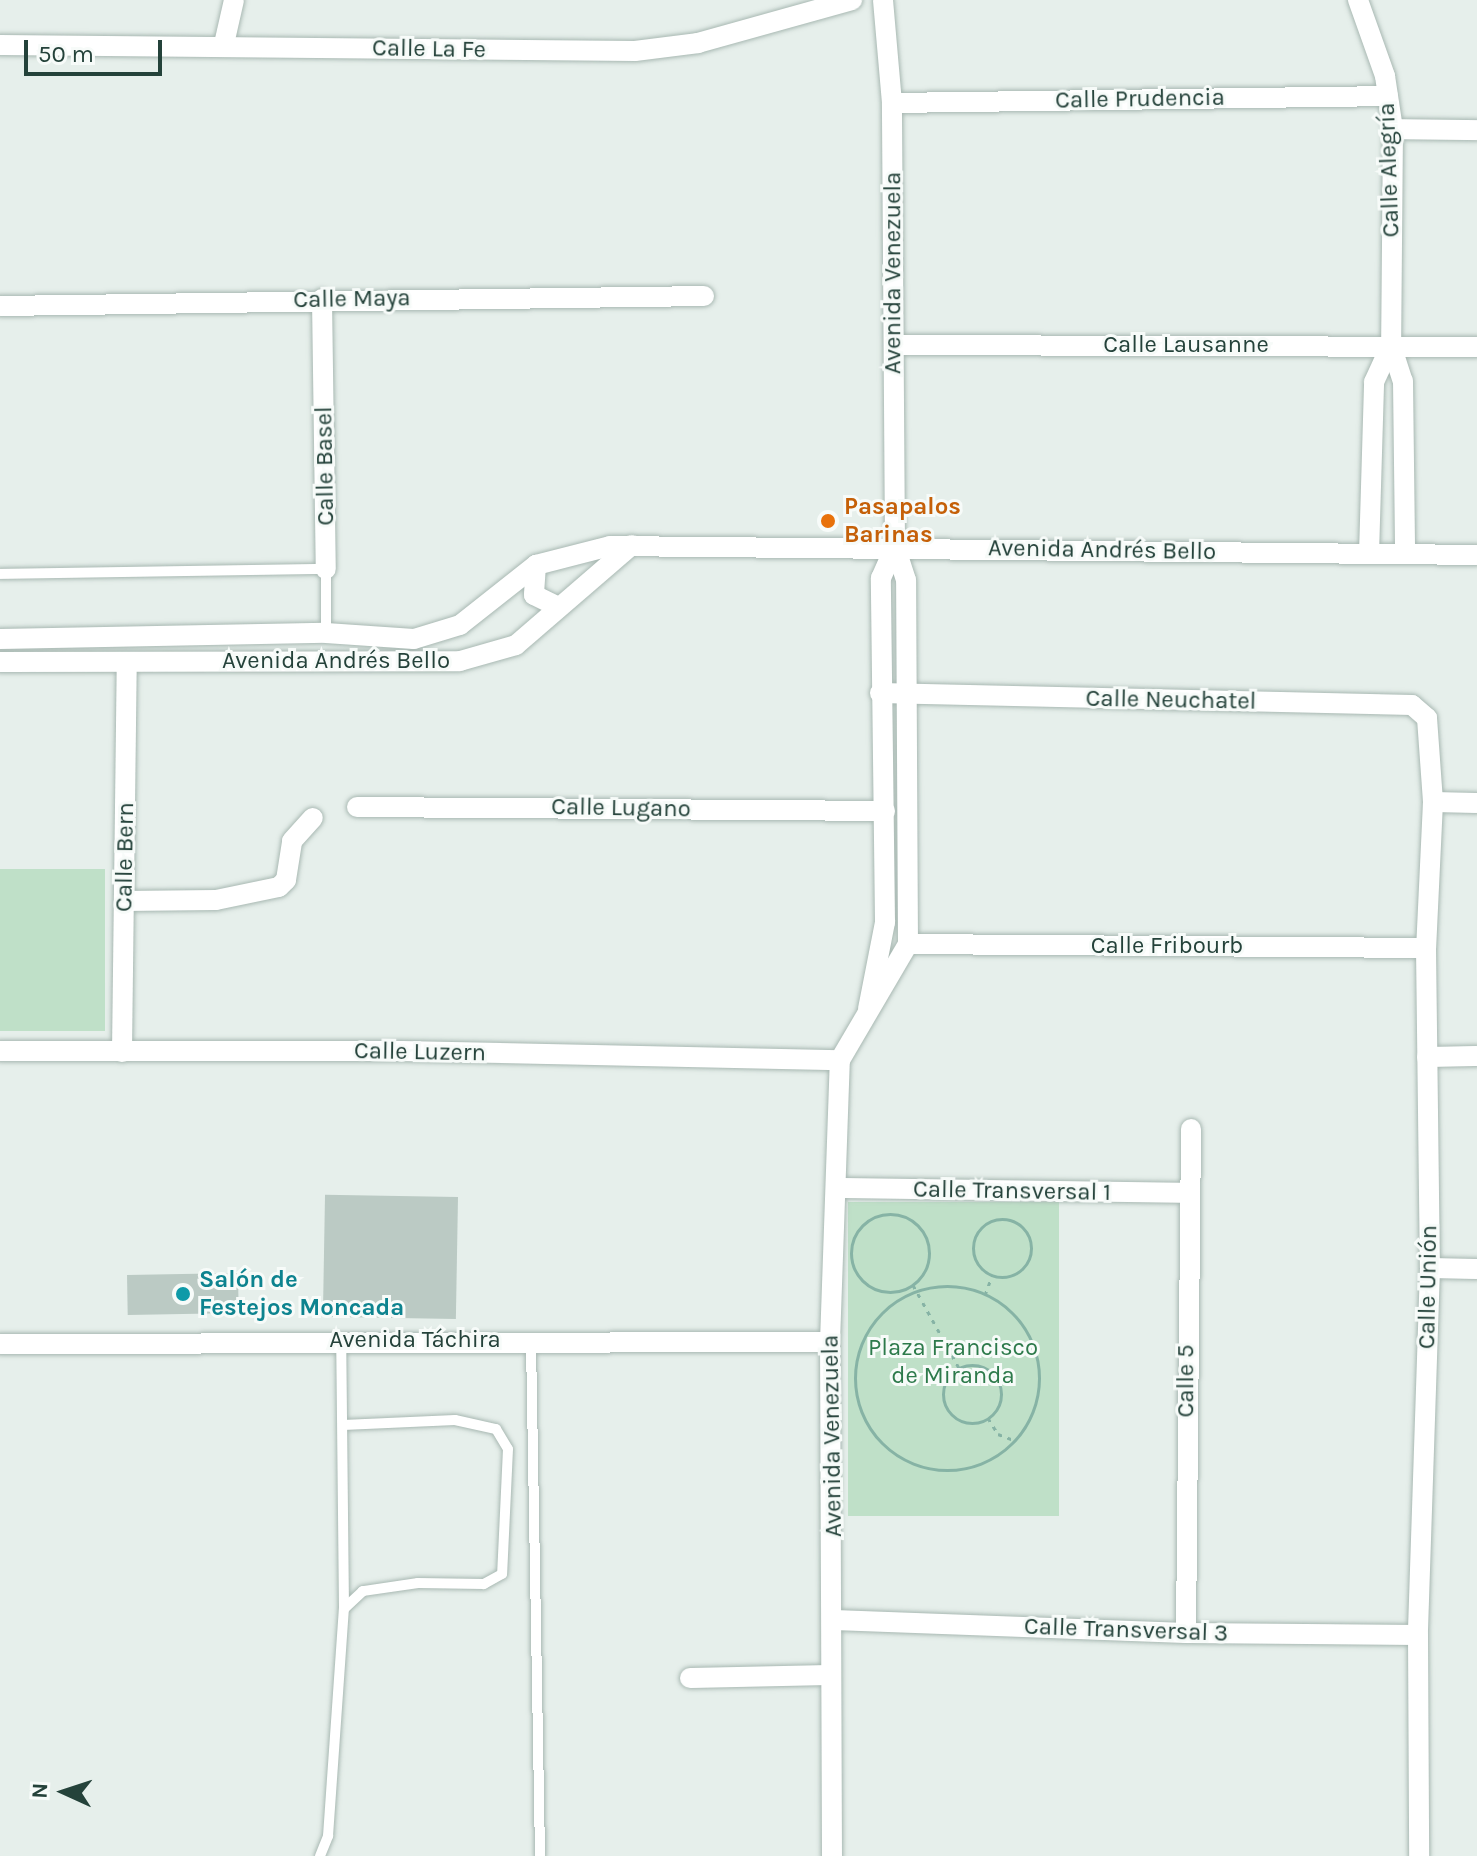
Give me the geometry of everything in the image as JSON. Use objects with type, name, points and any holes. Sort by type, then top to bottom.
[{"type":"street","points":[[224,44],[234,0]]},
{"type":"street","name":"Calle La Fe","points":[[0,45],[224,44],[635,51],[698,43],[852,0]]},
{"type":"street","name":"Avenida Venezuela","points":[[832,1856],[830,1675],[834,1620],[830,1342],[840,1060],[866,1023],[908,944],[906,580],[895,546],[892,103],[883,0]]},
{"type":"street","name":"Calle Alegría","points":[[1358,0],[1388,96],[1393,129],[1391,345],[1403,381],[1405,554]]},
{"type":"street","name":"Calle Prudencia","points":[[892,103],[1388,96]]},
{"type":"street","points":[[1393,129],[1477,130]]},
{"type":"street","name":"Calle Maya","points":[[0,306],[322,299],[704,296]]},
{"type":"street","name":"Calle Basel","points":[[322,299],[326,569]]},
{"type":"street","name":"Calle Lausanne","points":[[894,345],[1477,347]]},
{"type":"street","name":"Calle Alegría","points":[[1369,554],[1374,382],[1391,345]]},
{"type":"street","name":"Avenida Andrés Bello","points":[[0,662],[460,661],[516,645],[557,606],[632,545]]},
{"type":"street","name":"Avenida Andrés Bello","points":[[0,639],[326,633],[383,641],[445,632],[536,565],[565,555],[632,545],[1477,555]]},
{"type":"street","name":"Avenida Venezuela","points":[[866,1023],[885,922],[881,578],[895,546]]},
{"type":"street","points":[[565,555],[576,569],[577,589]]},
{"type":"street","points":[[536,565],[534,595],[557,606]]},
{"type":"street","name":"Calle Bern","points":[[122,1052],[127,662]]},
{"type":"street","name":"Calle Neuchatel","points":[[880,693],[1412,705],[1427,718]]},
{"type":"street","name":"Calle Unión","points":[[1419,1856],[1418,1635],[1430,1268],[1426,948],[1433,802],[1427,718]]},
{"type":"street","points":[[1433,802],[1477,803]]},
{"type":"street","name":"Calle Lugano","points":[[357,807],[885,811]]},
{"type":"street","points":[[124,901],[216,900],[279,887],[286,880],[292,841],[313,818]]},
{"type":"street","name":"Calle Fribourb","points":[[908,944],[1426,948]]},
{"type":"street","name":"Calle Luzern","points":[[0,1051],[402,1051],[840,1060]]},
{"type":"street","points":[[1427,1057],[1477,1056]]},
{"type":"street","name":"Calle 5","points":[[1186,1633],[1191,1129]]},
{"type":"street","name":"Calle Transversal 1","points":[[836,1188],[1188,1193]]},
{"type":"street","points":[[1430,1268],[1477,1269]]},
{"type":"street","name":"Avenida Táchira","points":[[0,1344],[341,1340],[830,1342]]},
{"type":"street","name":"Calle Transversal 3","points":[[834,1620],[1186,1633],[1418,1635]]},
{"type":"street","points":[[690,1678],[830,1675]]},
{"type":"lane","points":[[0,574],[326,569]]},
{"type":"lane","name":"Calle Basel","points":[[326,569],[326,633]]},
{"type":"lane","points":[[320,1856],[328,1836],[344,1609],[341,1340]]},
{"type":"lane","points":[[531,1341],[540,1856]]},
{"type":"lane","points":[[343,1425],[455,1420],[496,1429],[508,1449],[502,1574],[484,1584],[418,1583],[363,1591],[344,1609]]},
{"type":"path","points":[[899,1214],[911,1219],[927,1238],[928,1264],[913,1285],[902,1291],[876,1290],[857,1273],[851,1248],[855,1235],[873,1217],[899,1214]]},
{"type":"path","points":[[1009,1219],[1024,1228],[1031,1253],[1019,1272],[992,1275],[977,1263],[976,1236],[989,1222],[1009,1219]]},
{"type":"path","points":[[985,1295],[992,1275]]},
{"type":"path","points":[[913,1285],[959,1368]]},
{"type":"path","points":[[959,1286],[985,1295],[1023,1326],[1035,1352],[1039,1383],[1031,1415],[1015,1440],[980,1465],[952,1471],[930,1470],[894,1455],[873,1434],[858,1402],[856,1363],[861,1344],[882,1312],[917,1292],[959,1286]]},
{"type":"path","points":[[983,1367],[993,1374],[1001,1397],[988,1418],[973,1423],[958,1420],[947,1409],[943,1393],[959,1368],[983,1367]]},
{"type":"path","points":[[988,1418],[998,1434],[1015,1440]]},
{"type":"green space","points":[[0,869],[105,869],[105,1031],[0,1031]]},
{"type":"green space","name":"Plaza Francisco de Miranda","points":[[848,1202],[1059,1202],[1059,1516],[848,1516]]},
{"type":"building","points":[[325,1195],[458,1197],[456,1319],[323,1317]]},
{"type":"building","name":"Salón de Festejos Moncada","points":[[238,1273],[239,1313],[128,1315],[127,1275]]},
{"type":"place","name":"Pasapalos Barinas","points":[[828,521]]},
{"type":"place","name":"Salón de Festejos Moncada","points":[[183,1294]]}]
